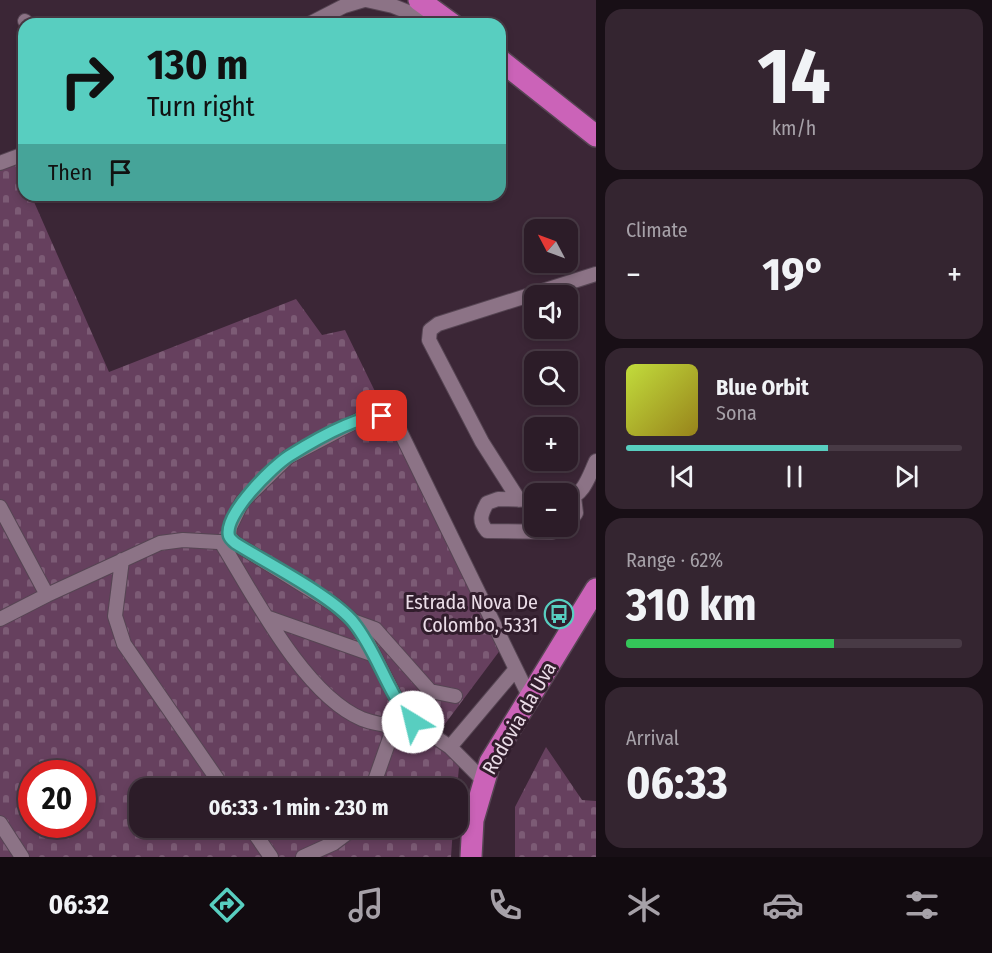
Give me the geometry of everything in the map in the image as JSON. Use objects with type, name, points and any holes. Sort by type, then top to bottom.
[{"type":"highway","points":[[419,0],[444,18]]},
{"type":"highway","points":[[506,65],[596,136]]},
{"type":"highway","name":"Rodovia da Uva","points":[[471,857],[473,820],[490,762],[596,589]]},
{"type":"street","points":[[321,18],[344,6],[365,0],[386,4],[422,18]]},
{"type":"street","points":[[0,163],[18,156]]},
{"type":"street","points":[[519,500],[477,432],[429,340],[430,330],[438,324],[596,274]]},
{"type":"street","points":[[393,727],[362,719],[339,704],[291,654],[268,618],[228,543],[230,527],[242,502],[288,457],[366,416],[382,416],[396,423],[529,696]]},
{"type":"street","points":[[578,493],[582,490],[596,461]]},
{"type":"street","points":[[524,500],[498,499],[487,503],[481,515],[482,525],[488,531],[524,532]]},
{"type":"street","points":[[0,507],[46,594]]},
{"type":"street","points":[[0,619],[46,594],[160,543],[183,540],[228,543],[335,605],[353,621],[374,655],[401,708],[413,722],[450,747],[483,780]]},
{"type":"street","points":[[122,560],[115,616],[124,644],[216,778]]},
{"type":"street","points":[[268,618],[374,655]]},
{"type":"street","points":[[353,621],[375,629],[430,691],[455,696]]},
{"type":"street","points":[[450,747],[515,670]]},
{"type":"street","points":[[376,778],[401,708]]},
{"type":"street","points":[[0,824],[22,857]]},
{"type":"street","points":[[258,838],[271,857]]},
{"type":"street","points":[[303,857],[342,838]]},
{"type":"green space","points":[[17,163],[18,201],[34,201],[109,372],[296,299],[322,335],[345,330],[501,649],[436,736],[459,767],[458,778],[129,778],[129,838],[452,838],[451,857],[0,857],[0,170]]},
{"type":"green space","points":[[546,747],[582,800],[596,801],[596,857],[515,857],[515,807]]},
{"type":"place","name":"Estrada Nova De Colombo, 5331","points":[[559,614]]},
{"type":"route","points":[[382,416],[366,416],[288,457],[242,502],[230,527],[229,536],[235,543],[335,605],[353,621],[368,643],[401,708],[413,722]]}]
